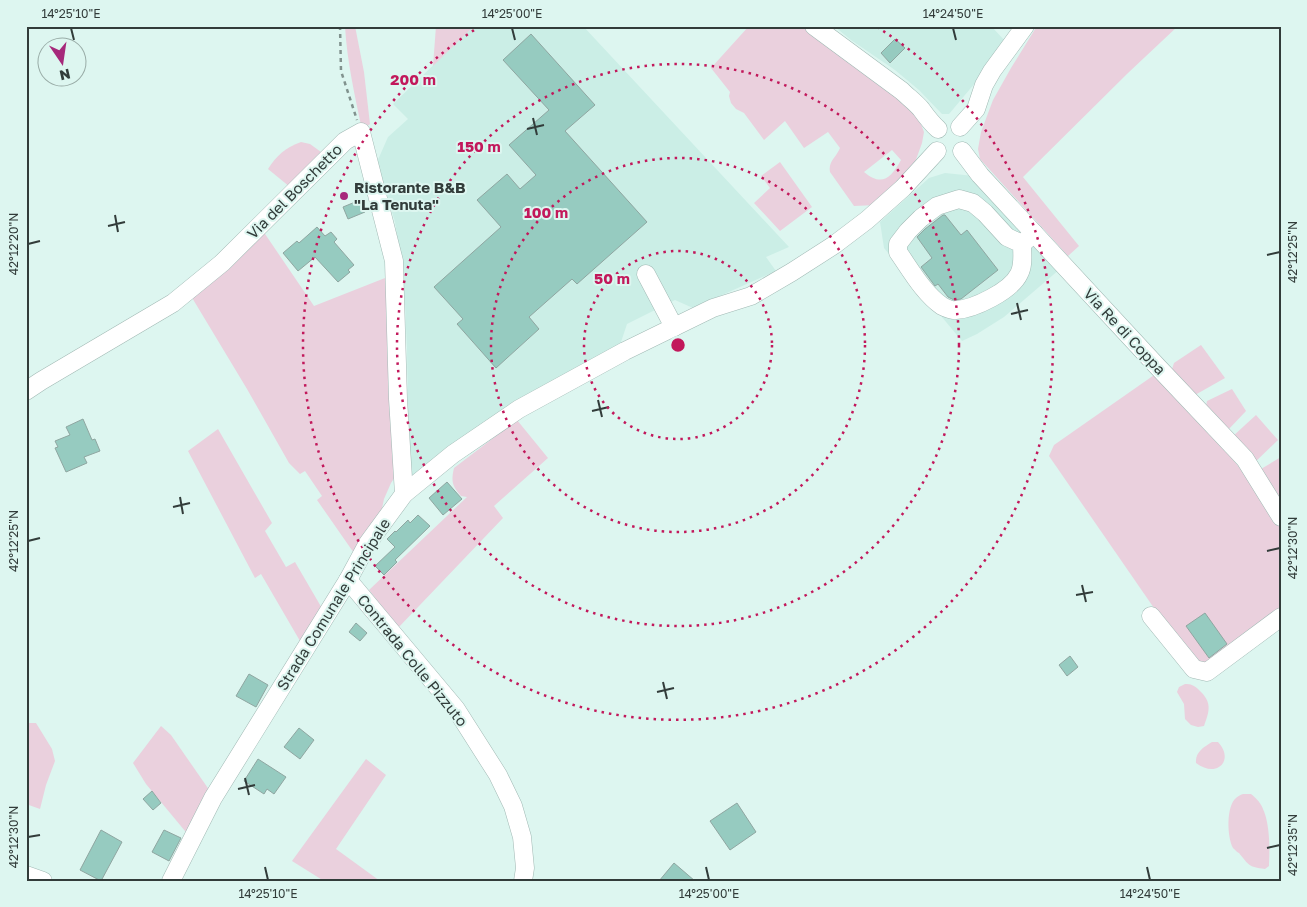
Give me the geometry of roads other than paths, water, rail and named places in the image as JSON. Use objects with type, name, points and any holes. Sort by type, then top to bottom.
[{"type":"street","points":[[814,26],[902,91],[938,129]]},
{"type":"street","points":[[960,127],[976,109],[984,85],[992,71],[1025,26]]},
{"type":"street","points":[[951,123],[960,127],[966,138],[962,151],[952,156],[944,155],[937,151],[933,142],[938,129],[951,123]]},
{"type":"street","name":"Via del Boschetto","points":[[26,391],[173,304],[222,263],[345,141],[361,132],[394,261],[398,399],[404,494]]},
{"type":"street","name":"Strada Comunale Principale","points":[[171,881],[213,798],[348,580],[368,543],[404,494],[453,454],[519,409],[625,351],[713,308],[751,296],[834,245],[867,220],[903,188],[937,151]]},
{"type":"street","name":"Via Re di Coppa","points":[[962,151],[1028,239],[1156,365],[1245,459],[1281,517]]},
{"type":"street","points":[[959,199],[973,203],[985,213],[1006,237],[1028,239],[1019,276],[1010,285],[990,300],[955,311],[943,307],[930,296],[898,252],[898,244],[921,218],[937,206],[959,199]]},
{"type":"street","points":[[646,274],[674,327]]},
{"type":"street","name":"Contrada Colle Pizzuto","points":[[348,580],[456,709],[498,775],[513,806],[522,837],[523,881]]},
{"type":"street","points":[[1150,616],[1194,669],[1206,672],[1281,617]]},
{"type":"street","points":[[26,875],[43,881]]},
{"type":"place","name":"Ristorante B&B \"La Tenuta\"","points":[[344,196]]}]
